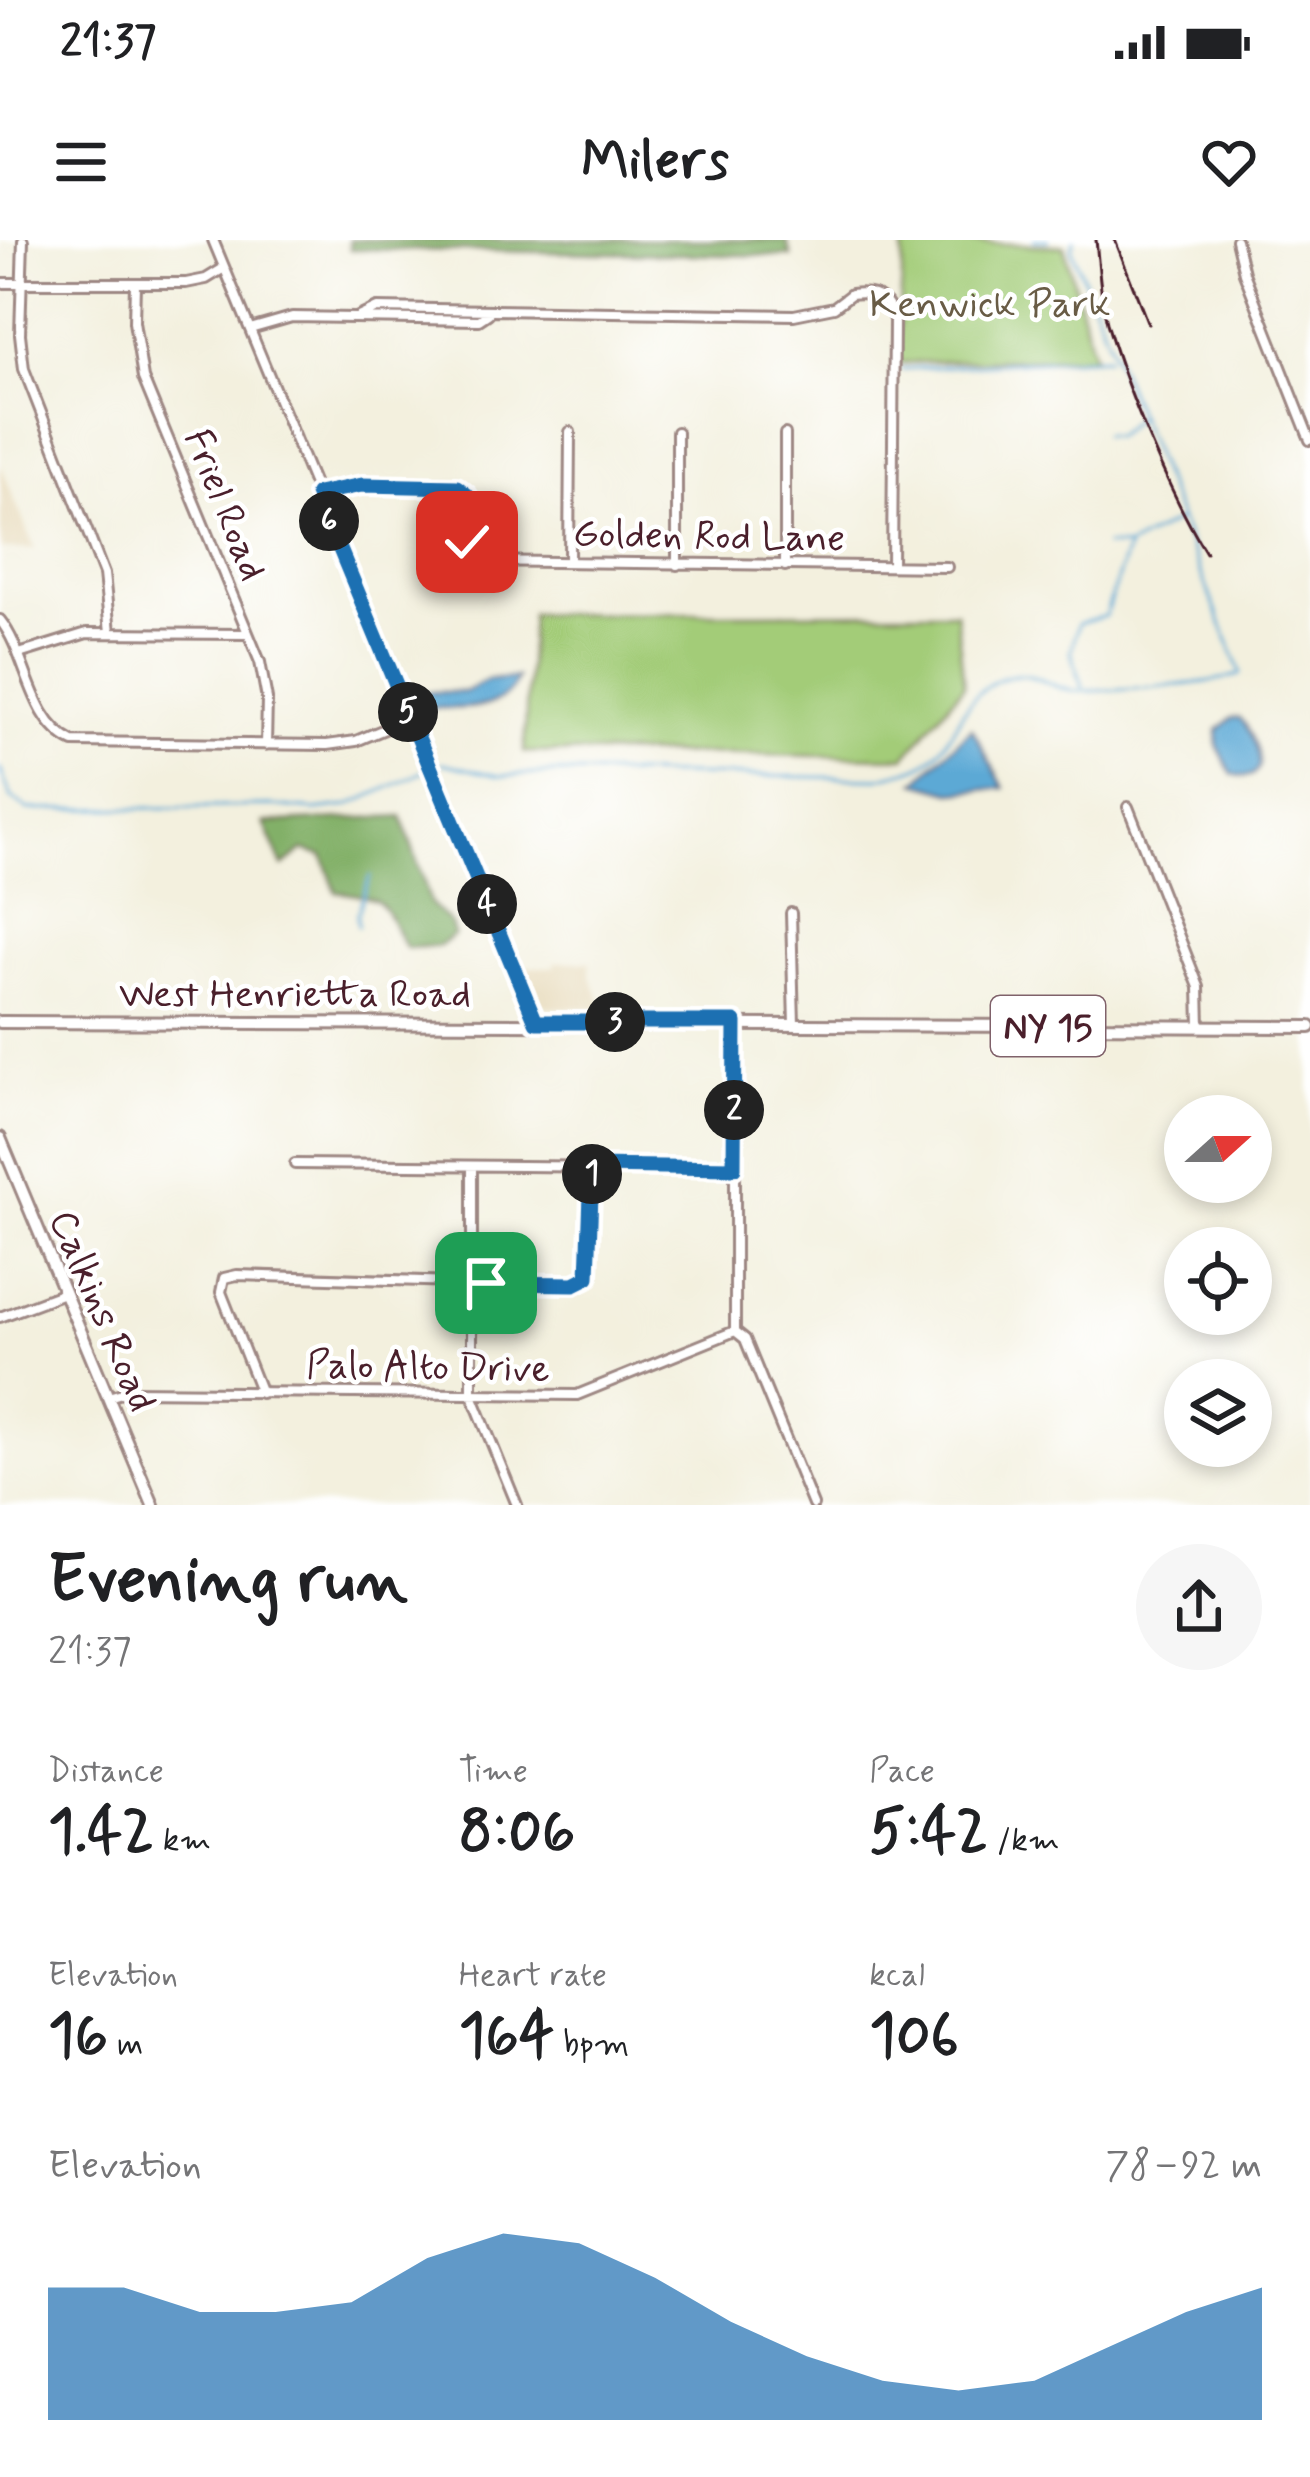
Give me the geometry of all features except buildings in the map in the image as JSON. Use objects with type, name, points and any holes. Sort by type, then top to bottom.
[{"type":"main road","name":"West Henrietta Road","points":[[0,1022],[1310,1027]]},
{"type":"main road","name":"Calkins Road","points":[[0,1138],[150,1504]]},
{"type":"street","points":[[23,240],[20,334],[24,369],[100,563],[109,597],[110,632]]},
{"type":"street","points":[[213,240],[536,1022]]},
{"type":"street","points":[[1236,240],[1244,273],[1310,440]]},
{"type":"street","points":[[0,284],[195,282],[224,268]]},
{"type":"street","name":"Friel Road","points":[[135,284],[134,322],[143,378],[266,686],[266,745]]},
{"type":"street","points":[[250,329],[281,318],[479,320],[489,313],[794,315],[834,307],[851,294],[879,296],[890,306],[893,320],[892,566]]},
{"type":"street","points":[[569,563],[571,432]]},
{"type":"street","points":[[677,433],[677,565]]},
{"type":"street","points":[[785,434],[785,566]]},
{"type":"street","name":"Golden Rod Lane","points":[[317,494],[362,485],[457,487],[467,495],[467,545],[474,558],[488,562],[947,567]]},
{"type":"street","points":[[0,620],[20,654],[46,719],[73,742],[343,744],[411,718]]},
{"type":"street","points":[[20,654],[62,638],[110,632],[248,634]]},
{"type":"street","points":[[1128,807],[1199,987],[1200,1027]]},
{"type":"street","points":[[791,913],[794,1024]]},
{"type":"street","points":[[735,1022],[735,1331],[745,1339],[813,1505]]},
{"type":"street","points":[[295,1164],[734,1168]]},
{"type":"street","points":[[472,1166],[472,1396],[517,1505]]},
{"type":"street","points":[[261,1393],[221,1292],[224,1278],[568,1285],[585,1280],[592,1265],[592,1166]]},
{"type":"street","points":[[0,1317],[64,1293]]},
{"type":"street","name":"Palo Alto Drive","points":[[108,1397],[129,1391],[587,1394],[735,1331]]},
{"type":"shaded area","points":[[0,464],[35,549],[0,549]]},
{"type":"shaded area","points":[[555,962],[590,962],[590,975],[604,1008],[550,1008],[537,1003],[519,967],[554,967]]},
{"type":"green space","points":[[349,240],[786,240],[791,256],[350,249]]},
{"type":"green space","name":"Kenwick Park","points":[[904,240],[1064,246],[1094,357],[897,363]]},
{"type":"green space","points":[[956,612],[964,685],[905,757],[524,752],[531,614]]},
{"type":"green space","points":[[402,816],[431,904],[451,924],[454,935],[439,946],[406,948],[376,901],[336,892],[323,856],[303,850],[283,866],[264,823]]},
{"type":"water","points":[[517,678],[501,699],[490,704],[422,708],[418,704],[418,692],[464,692],[488,680]]},
{"type":"water","points":[[1232,718],[1240,718],[1252,736],[1259,758],[1254,774],[1232,774],[1217,745],[1218,730]]},
{"type":"water","points":[[972,728],[1004,788],[952,792],[916,782]]},
{"type":"waterway","points":[[1034,240],[1048,240]]},
{"type":"waterway","points":[[442,763],[499,776],[880,778],[925,763],[945,743],[977,694],[1006,677],[1023,675],[1068,690],[1101,691],[1186,684],[1241,673],[1072,250],[1074,240]]},
{"type":"waterway","points":[[901,369],[1108,357]]},
{"type":"waterway","points":[[1103,435],[1115,436],[1137,417]]},
{"type":"waterway","points":[[1083,687],[1071,652],[1078,624],[1105,616],[1128,547],[1178,520]]},
{"type":"waterway","points":[[1105,546],[1127,547]]},
{"type":"waterway","points":[[0,769],[11,797],[29,810],[272,806],[315,810],[348,806],[425,771]]},
{"type":"waterway","points":[[358,926],[370,876]]},
{"type":"railway","points":[[1096,240],[1101,292],[1115,350],[1164,472],[1206,553]]},
{"type":"railway","points":[[1115,240],[1148,324]]},
{"type":"route","points":[[467,542],[467,495],[457,487],[362,485],[317,494],[536,1022],[735,1022],[734,1168],[592,1166],[588,1277],[574,1284],[486,1283]]}]
